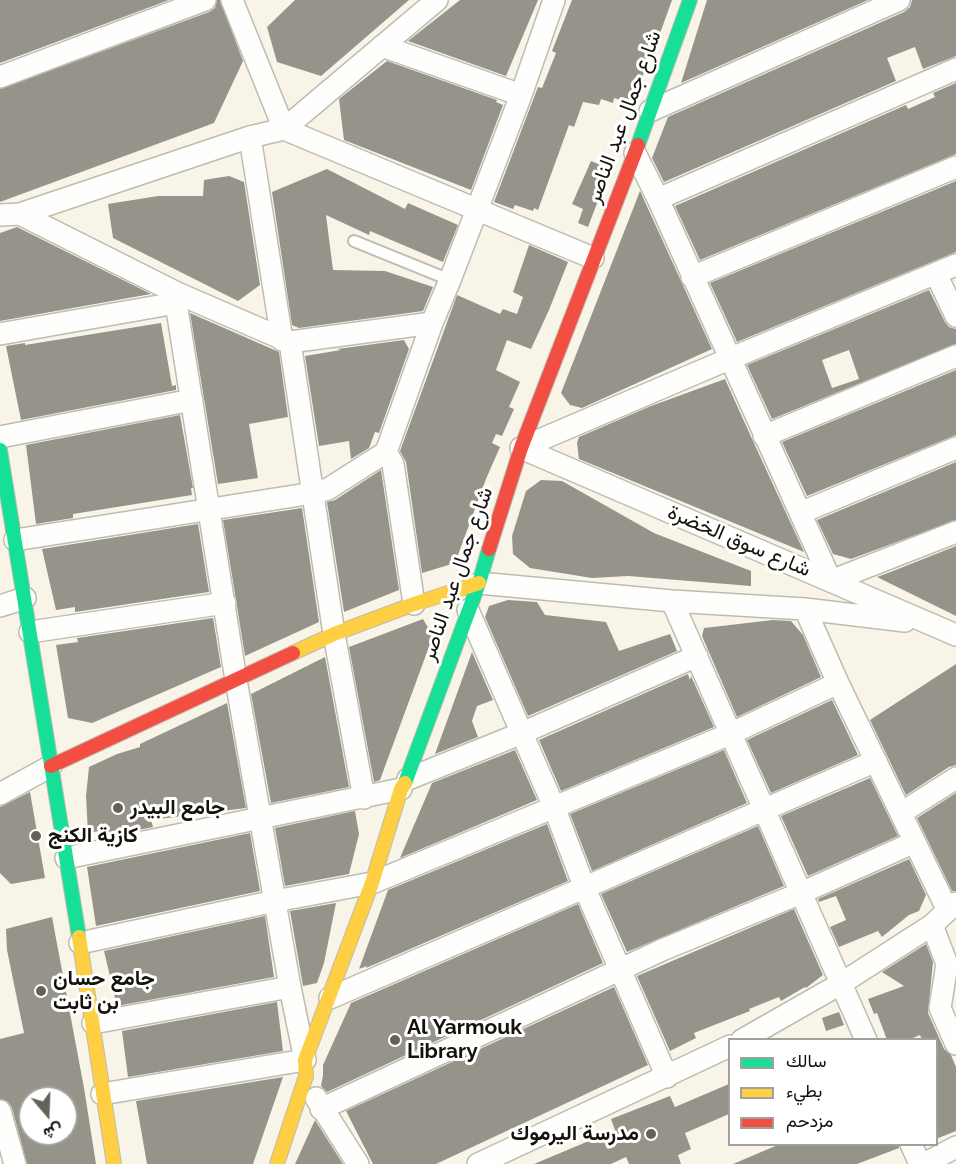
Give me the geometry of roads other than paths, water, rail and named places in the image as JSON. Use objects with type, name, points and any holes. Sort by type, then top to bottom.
[{"type":"street","points":[[0,77],[205,0]]},
{"type":"street","points":[[232,0],[284,129],[593,258]]},
{"type":"street","points":[[10,215],[250,137],[284,129],[437,0]]},
{"type":"street","points":[[15,540],[314,493],[328,489],[386,452],[432,322],[450,280],[554,0]]},
{"type":"street","name":"شارع جمال عبد الناصر","points":[[277,1164],[305,1068],[479,583],[521,448],[635,153],[690,0]]},
{"type":"street","points":[[650,111],[899,0]]},
{"type":"street","points":[[382,46],[520,95]]},
{"type":"street","points":[[658,199],[956,69]]},
{"type":"street","points":[[250,137],[314,493],[334,634],[364,798]]},
{"type":"street","points":[[635,153],[831,581],[956,532]]},
{"type":"street","points":[[692,277],[956,167]]},
{"type":"street","points":[[10,215],[176,298],[286,341],[432,322]]},
{"type":"street","points":[[521,448],[956,265]]},
{"type":"street","points":[[936,274],[956,316]]},
{"type":"street","points":[[0,334],[176,298]]},
{"type":"street","points":[[176,298],[236,680],[305,1068],[321,1109],[358,1164]]},
{"type":"street","points":[[764,436],[956,356]]},
{"type":"street","points":[[0,437],[192,400]]},
{"type":"street","name":"شارع سوق الخضرة","points":[[521,448],[956,635]]},
{"type":"street","points":[[800,513],[956,448]]},
{"type":"street","points":[[0,450],[5,520],[15,540],[25,598],[114,1164]]},
{"type":"street","points":[[386,452],[393,464],[414,604]]},
{"type":"street","points":[[0,794],[51,766],[334,634],[479,583],[672,601],[805,609],[927,623]]},
{"type":"street","points":[[0,606],[25,598]]},
{"type":"street","points":[[672,601],[865,1038]]},
{"type":"street","points":[[30,632],[225,603]]},
{"type":"street","points":[[746,1038],[842,983],[932,925],[952,906],[915,842],[805,609]]},
{"type":"street","points":[[468,610],[554,807],[585,889],[667,1077]]},
{"type":"street","points":[[66,858],[364,798],[405,784],[697,656]]},
{"type":"street","points":[[80,943],[275,901],[372,883],[730,734],[838,683]]},
{"type":"street","points":[[330,998],[876,761]]},
{"type":"street","points":[[901,813],[956,777]]},
{"type":"street","points":[[321,1109],[662,950],[801,893],[915,842]]},
{"type":"street","points":[[932,925],[951,966],[940,1008],[956,1044]]},
{"type":"street","points":[[93,1023],[290,987]]},
{"type":"street","points":[[477,1164],[728,1046]]},
{"type":"street","points":[[102,1094],[305,1068]]},
{"type":"street","points":[[0,1111],[15,1164]]},
{"type":"street","points":[[912,1146],[922,1164],[956,1147]]},
{"type":"lane","points":[[354,241],[450,280]]},
{"type":"place","name":"جامع البيدر","points":[[118,808]]},
{"type":"place","name":"كازية الكنج","points":[[36,836]]},
{"type":"place","name":"جامع حسان بن ثابت","points":[[41,991]]},
{"type":"place","name":"Al Yarmouk Library","points":[[395,1040]]},
{"type":"place","name":"مدرسة اليرموك","points":[[651,1134]]}]
